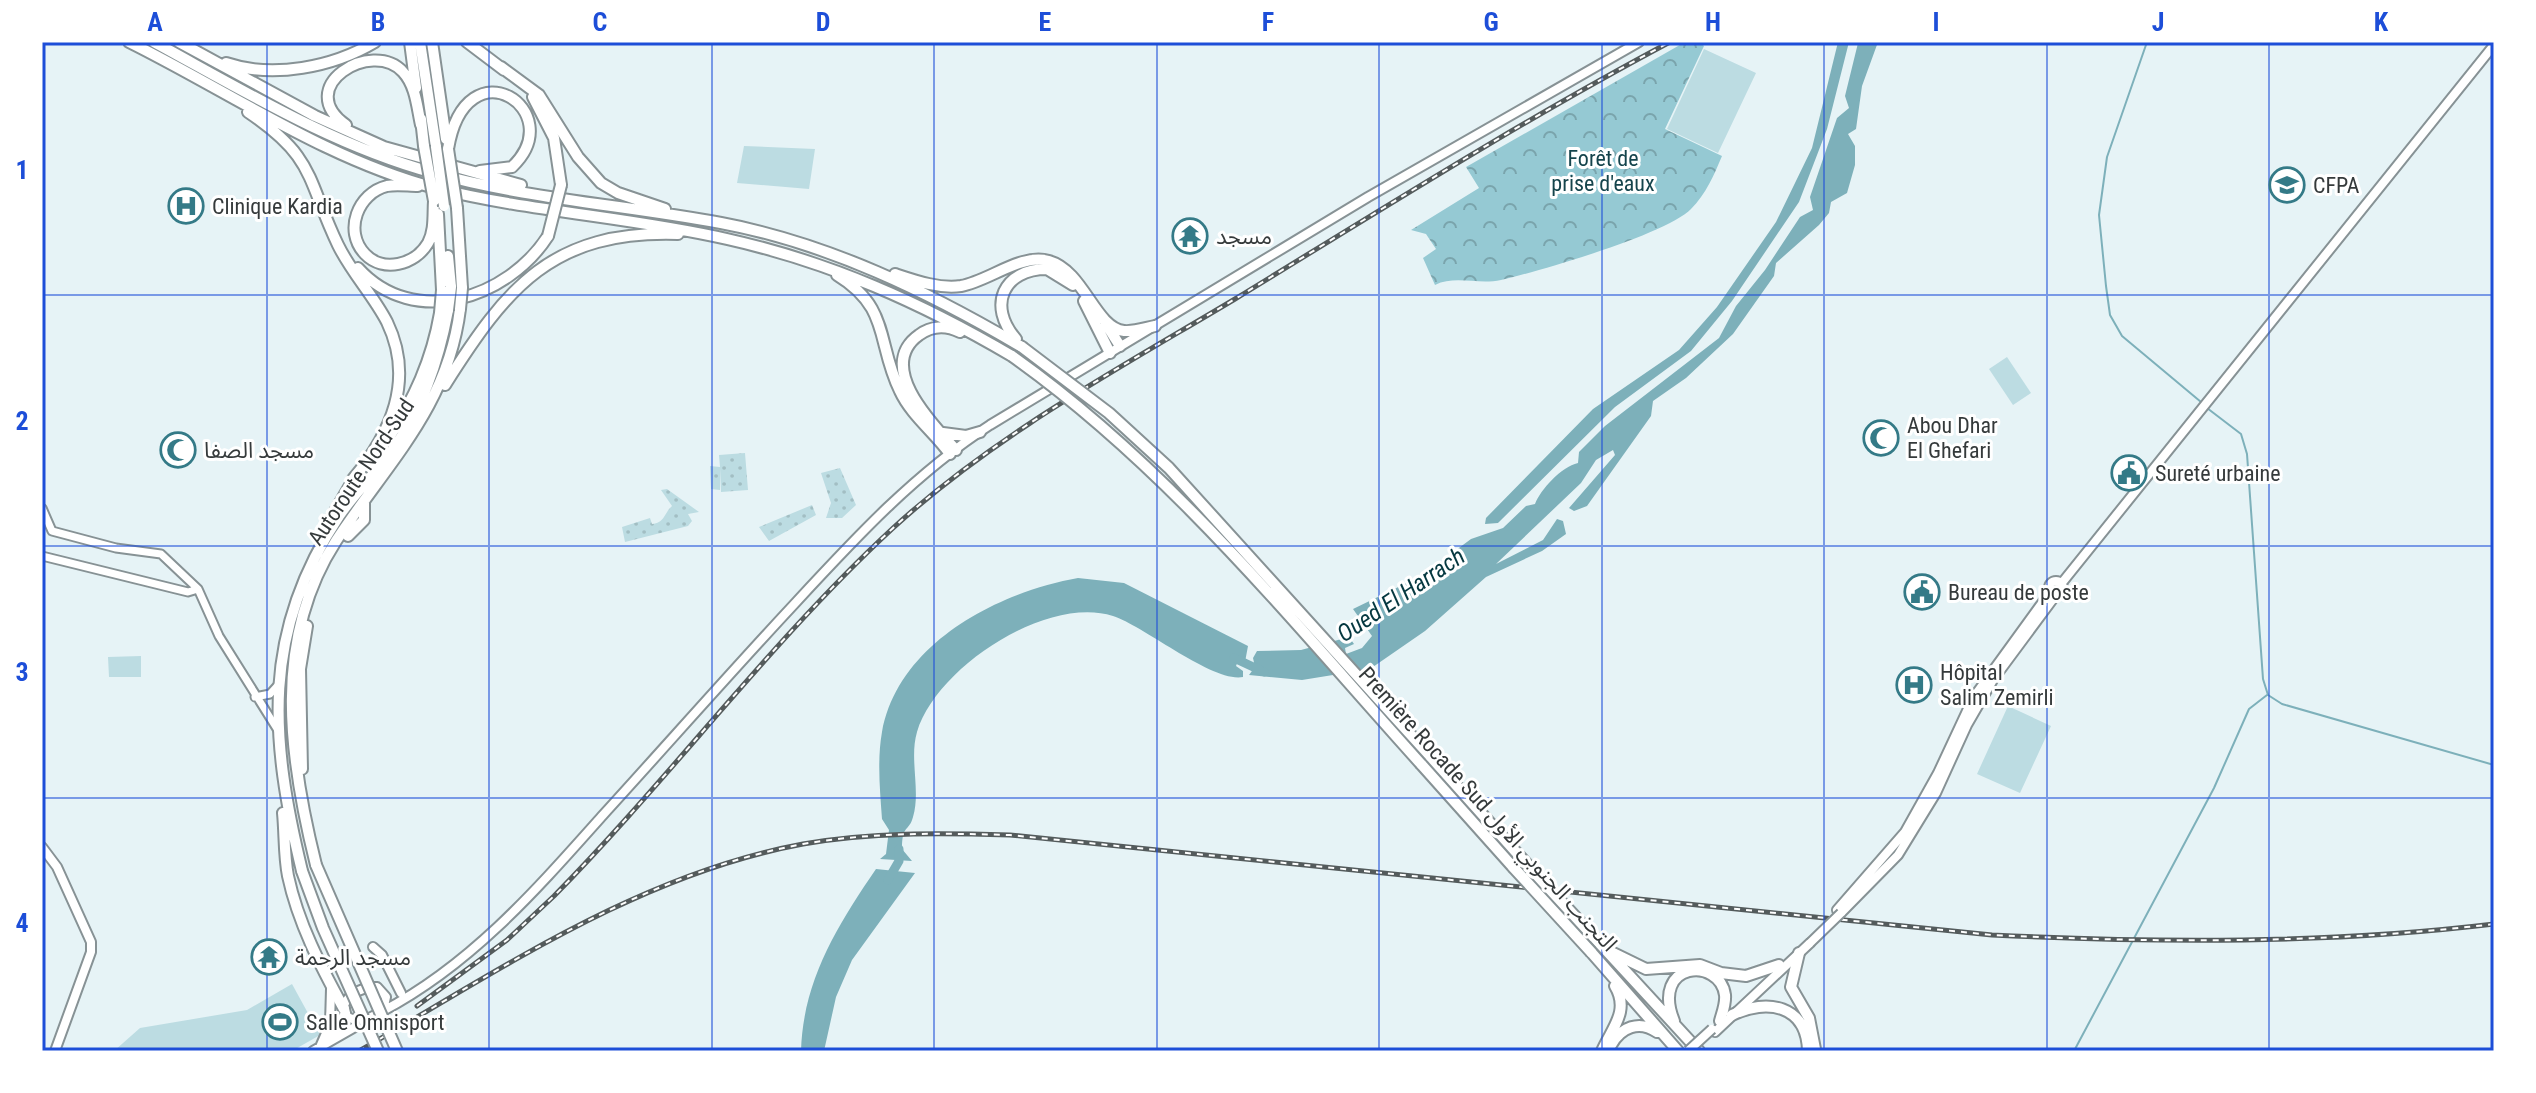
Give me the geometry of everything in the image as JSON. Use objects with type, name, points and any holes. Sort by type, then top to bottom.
[{"type":"highway","name":"Première Rocade Sud التجنب الجنوبي الأول","points":[[129,42],[330,149],[432,187],[501,202],[726,238],[818,264],[916,303],[1012,356],[1081,408],[1153,471],[1533,871],[1697,1051]]},
{"type":"highway","name":"Première Rocade Sud التجنب الجنوبي الأول","points":[[154,42],[316,128],[393,160],[483,185],[722,223],[830,253],[900,282],[1022,347],[1109,413],[1169,468],[1426,760],[1513,867],[1678,1051]]},
{"type":"highway","points":[[181,42],[315,116],[405,155],[593,203]]},
{"type":"highway","points":[[181,42],[231,65],[276,70],[347,55],[375,42]]},
{"type":"highway","points":[[410,42],[421,125]]},
{"type":"highway","name":"Autoroute Nord-Sud","points":[[397,1051],[316,865],[302,803],[291,722],[305,606],[335,543],[427,413],[448,365],[460,309],[452,288],[430,147],[420,42]]},
{"type":"highway","name":"Autoroute Nord-Sud","points":[[378,1051],[323,928],[302,871],[283,771],[279,733],[280,683],[287,624],[309,565],[341,513],[398,442],[414,414],[437,359],[444,312],[452,288],[457,208],[432,42]]},
{"type":"highway","points":[[467,42],[539,95],[578,157],[601,183],[645,204],[722,223]]},
{"type":"highway","points":[[361,136],[332,112],[328,97],[336,76],[368,61],[389,62],[405,74],[430,147]]},
{"type":"highway","points":[[338,246],[379,286],[430,303],[456,301],[506,280],[526,264],[548,236],[561,185],[558,148],[546,117],[529,93],[501,67]]},
{"type":"highway","points":[[204,81],[275,130],[293,147],[311,174],[338,246],[387,323],[398,352],[400,379],[395,412],[372,456],[353,479],[328,519],[309,565]]},
{"type":"highway","points":[[448,149],[456,115],[471,99],[498,93],[512,99],[525,111],[531,136],[520,159],[499,171],[464,172]]},
{"type":"highway","points":[[432,187],[387,186],[361,203],[355,216],[355,232],[364,253],[373,260],[398,265],[419,254],[433,228],[439,203]]},
{"type":"highway","points":[[427,413],[469,345],[499,304],[550,263],[591,245],[637,235],[726,238]]},
{"type":"highway","points":[[830,253],[932,285],[958,286],[1032,260],[1048,261],[1065,268],[1078,281],[1095,307],[1115,350]]},
{"type":"highway","points":[[818,264],[857,288],[871,304],[883,329],[900,392],[953,452]]},
{"type":"highway","points":[[1022,347],[1002,320],[1004,292],[1010,280],[1023,272],[1047,269],[1069,280],[1115,350]]},
{"type":"highway","points":[[1095,307],[1112,326],[1122,331],[1155,326]]},
{"type":"highway","points":[[353,479],[386,442],[419,387],[444,312]]},
{"type":"highway","points":[[953,452],[908,388],[903,353],[912,340],[926,330],[954,329],[1012,356]]},
{"type":"highway","points":[[939,432],[966,436],[980,432]]},
{"type":"highway","points":[[283,771],[280,790],[287,872],[299,914],[344,1011]]},
{"type":"highway","points":[[1605,949],[1646,969],[1700,965],[1721,973],[1746,976],[1779,965]]},
{"type":"highway","points":[[1591,952],[1622,1001],[1619,1019],[1602,1051]]},
{"type":"highway","points":[[1799,953],[1791,987],[1809,1018],[1811,1051]]},
{"type":"highway","points":[[1678,1030],[1668,1004],[1668,990],[1675,977],[1689,971],[1708,973],[1721,983],[1725,1000],[1716,1027]]},
{"type":"highway","points":[[1732,1015],[1755,1005],[1787,1010],[1803,1026],[1811,1051]]},
{"type":"highway","points":[[1610,1051],[1617,1035],[1637,1025],[1651,1028],[1669,1041]]},
{"type":"main road","points":[[320,1047],[428,984],[465,957],[503,922],[853,540],[895,499],[953,452],[980,432],[1474,135],[1639,42]]},
{"type":"main road","points":[[1697,1051],[1716,1027],[1839,911],[1905,832],[1938,773],[1973,698],[2053,593],[2051,584],[2061,584],[2494,45]]},
{"type":"main road","points":[[42,847],[57,867],[91,942],[55,1051]]},
{"type":"main road","points":[[1688,1051],[1732,1015],[1808,941]]},
{"type":"main road","points":[[373,947],[382,955],[401,993]]},
{"type":"main road","points":[[320,1047],[332,1014],[329,981]]},
{"type":"main road","points":[[320,1047],[352,995],[371,987],[401,993],[428,984]]},
{"type":"main road","points":[[383,991],[387,1000],[383,1011]]},
{"type":"main road","points":[[344,1011],[351,1020],[366,1021]]},
{"type":"street","points":[[42,508],[52,531],[116,548],[161,554],[198,589],[255,697],[279,733]]},
{"type":"street","points":[[42,556],[188,592],[198,589]]},
{"type":"street","points":[[255,697],[270,694],[280,683]]},
{"type":"shaded area","points":[[1704,49],[1756,73],[1718,153],[1667,129]]},
{"type":"shaded area","points":[[744,146],[815,149],[809,189],[737,183]]},
{"type":"shaded area","points":[[2007,357],[2031,393],[2013,405],[1989,369]]},
{"type":"shaded area","points":[[745,453],[748,490],[721,492],[720,468],[720,490],[711,489],[710,466],[720,467],[719,455]]},
{"type":"shaded area","points":[[840,468],[856,505],[842,518],[826,518],[831,503],[821,473]]},
{"type":"shaded area","points":[[667,489],[699,512],[688,514],[692,521],[688,526],[625,542],[622,527],[650,518],[652,524],[662,520],[672,506],[661,490]]},
{"type":"shaded area","points":[[812,505],[816,515],[769,541],[759,527]]},
{"type":"shaded area","points":[[141,656],[141,677],[109,677],[108,657]]},
{"type":"shaded area","points":[[2008,706],[2051,726],[2020,793],[1977,774]]},
{"type":"shaded area","points":[[292,984],[320,1035],[292,1051],[114,1051],[140,1028],[247,1010]]},
{"type":"green space","name":"Forêt de prise d'eaux","points":[[1685,42],[1700,42],[1704,46],[1665,129],[1722,156],[1705,191],[1691,209],[1678,219],[1631,240],[1544,269],[1501,280],[1451,281],[1435,285],[1423,258],[1436,249],[1426,234],[1411,230],[1479,188],[1466,167]]},
{"type":"water","points":[[1838,42],[1849,42],[1827,129],[1799,202],[1732,301],[1691,351],[1615,407],[1498,523],[1485,524],[1486,518],[1593,409],[1679,350],[1717,307],[1776,222],[1812,148]]},
{"type":"water","points":[[1878,42],[1862,86],[1856,129],[1848,134],[1855,146],[1855,165],[1847,193],[1831,202],[1829,213],[1819,225],[1776,263],[1774,276],[1733,334],[1686,378],[1653,401],[1651,416],[1587,506],[1574,511],[1569,508],[1615,455],[1613,450],[1596,460],[1581,483],[1496,564],[1543,540],[1557,519],[1563,521],[1566,534],[1542,551],[1486,577],[1425,631],[1370,669],[1302,680],[1249,675],[1255,667],[1253,658],[1257,651],[1301,650],[1349,637],[1354,644],[1345,648],[1346,654],[1362,648],[1372,636],[1353,609],[1421,576],[1471,539],[1503,528],[1526,506],[1535,504],[1547,485],[1559,474],[1578,463],[1579,452],[1605,426],[1719,338],[1736,306],[1765,270],[1800,217],[1813,210],[1810,197],[1837,118],[1849,108],[1845,96],[1858,43]]},
{"type":"water","points":[[1078,578],[1124,583],[1248,646],[1245,662],[1238,661],[1236,666],[1243,671],[1243,677],[1230,677],[1214,671],[1113,616],[1086,612],[1057,616],[997,642],[946,684],[928,708],[915,742],[915,807],[902,841],[902,849],[912,861],[880,859],[886,854],[889,830],[882,819],[880,743],[892,700],[908,672],[930,648],[985,609],[1016,595]]},
{"type":"water","points":[[876,869],[915,873],[852,960],[836,997],[824,1051],[801,1051],[803,1025],[815,978],[836,933]]},
{"type":"waterway","points":[[2147,42],[2107,157],[2099,215],[2110,315],[2122,336],[2201,402]]},
{"type":"waterway","points":[[2207,408],[2241,434],[2247,454],[2263,679],[2268,695],[2282,704],[2494,765]]},
{"type":"waterway","name":"Oued El Harrach","points":[[1234,658],[1264,672]]},
{"type":"waterway","points":[[2074,1051],[2214,788],[2249,709],[2267,695]]},
{"type":"waterway","name":"Oued El Harrach","points":[[888,880],[899,861],[899,849]]},
{"type":"railway","points":[[417,1006],[507,940],[554,896],[804,617],[847,572],[931,495],[1014,434],[1102,378],[1559,103],[1670,42]]},
{"type":"railway","points":[[359,1051],[518,958],[628,901],[743,858],[803,844],[880,835],[1010,835],[1992,935],[2243,940],[2369,935],[2494,924]]},
{"type":"place","name":"CFPA","points":[[2287,185]]},
{"type":"place","name":"Clinique Kardia","points":[[186,206]]},
{"type":"place","name":"مسجد","points":[[1190,236]]},
{"type":"place","name":"Abou Dhar El Ghefari","points":[[1881,438]]},
{"type":"place","name":"مسجد الصفا","points":[[178,450]]},
{"type":"place","name":"Sureté urbaine","points":[[2129,473]]},
{"type":"place","name":"Bureau de poste","points":[[1922,592]]},
{"type":"place","name":"Hôpital Salim Zemirli","points":[[1914,685]]},
{"type":"place","name":"مسجد الرحمة","points":[[269,957]]},
{"type":"place","name":"Salle Omnisport","points":[[280,1022]]}]
